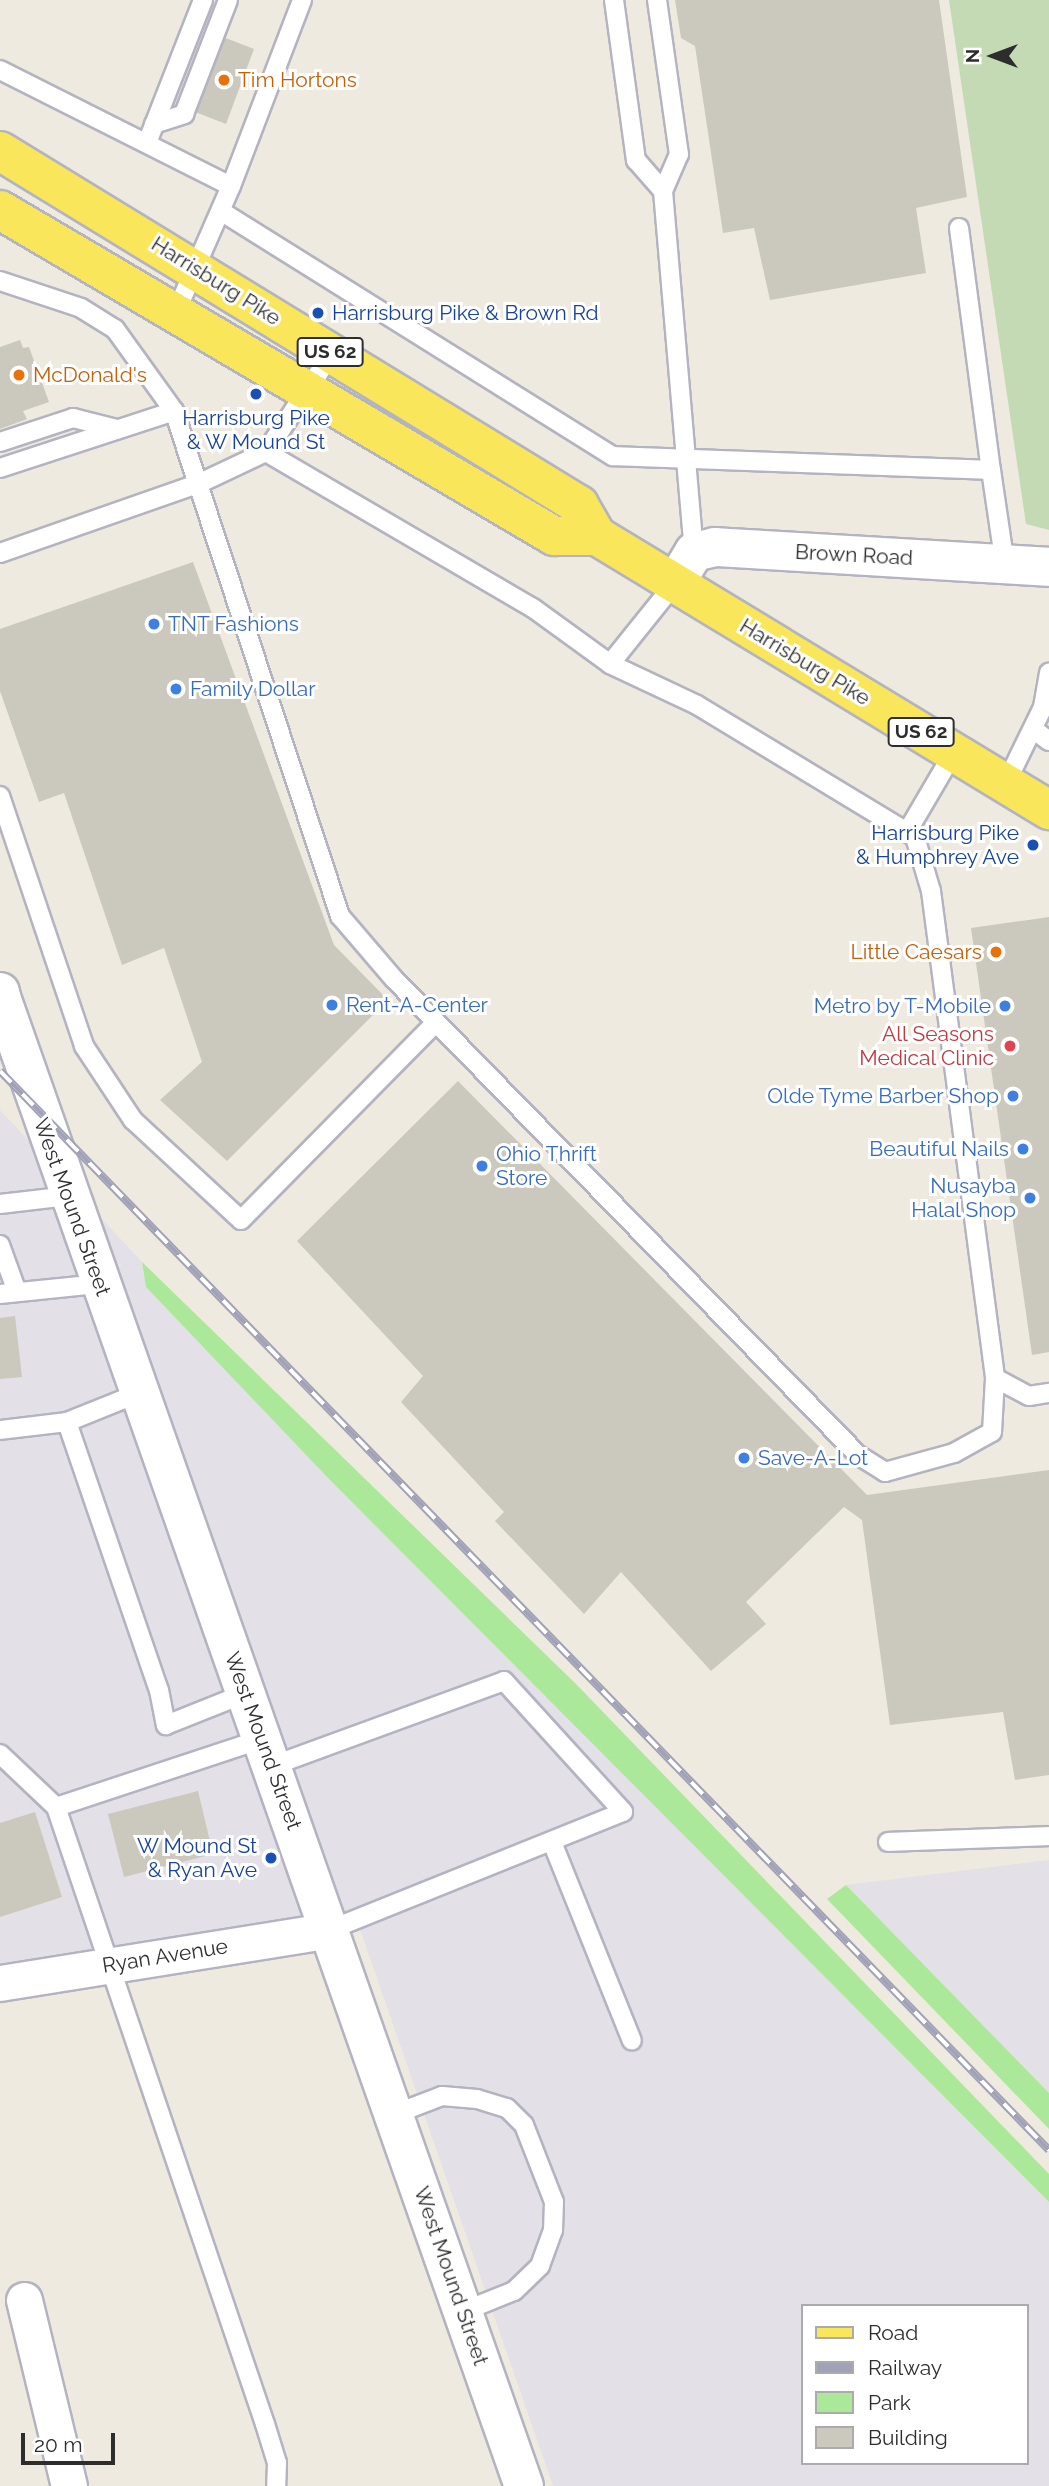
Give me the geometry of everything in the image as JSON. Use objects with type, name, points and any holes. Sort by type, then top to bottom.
[{"type":"main road","name":"Harrisburg Pike","points":[[0,151],[196,267],[579,505],[597,536],[685,567],[954,752],[1049,810]]},
{"type":"main road","name":"US 62","points":[[0,210],[554,536],[597,536]]},
{"type":"street","name":"Brown Road","points":[[685,567],[715,547],[1005,565],[1049,565]]},
{"type":"street","name":"West Mound Street","points":[[0,995],[68,1196],[330,1930],[524,2486]]},
{"type":"street","name":"Ryan Avenue","points":[[0,1983],[330,1930]]},
{"type":"street","points":[[24,2301],[69,2486]]},
{"type":"lane","points":[[147,144],[203,0]]},
{"type":"lane","points":[[155,124],[184,114],[228,0]]},
{"type":"lane","points":[[240,162],[239,133],[289,0]]},
{"type":"lane","points":[[175,314],[222,212],[302,0]]},
{"type":"lane","points":[[614,0],[636,160],[663,191]]},
{"type":"lane","points":[[610,664],[685,567],[687,458],[663,191],[679,154],[657,0]]},
{"type":"lane","points":[[0,70],[231,186]]},
{"type":"lane","points":[[222,212],[613,456],[991,470]]},
{"type":"lane","points":[[959,228],[1005,565]]},
{"type":"lane","points":[[0,281],[81,308],[115,329],[174,411],[340,916],[436,1022],[858,1455],[885,1472],[954,1453],[992,1432],[995,1378],[931,891],[920,845],[907,832],[697,705],[610,664],[533,608],[266,452]]},
{"type":"lane","points":[[0,552],[200,484],[266,452],[310,391],[332,353]]},
{"type":"lane","points":[[0,468],[174,411]]},
{"type":"lane","points":[[0,442],[73,418],[119,429]]},
{"type":"lane","points":[[1006,783],[1043,707],[1049,673]]},
{"type":"lane","points":[[1033,729],[1049,741]]},
{"type":"lane","points":[[907,832],[954,752]]},
{"type":"lane","points":[[0,796],[85,1046],[133,1120],[241,1220],[436,1022]]},
{"type":"lane","points":[[0,1204],[68,1196]]},
{"type":"lane","points":[[0,1245],[8,1293],[99,1284]]},
{"type":"lane","points":[[995,1378],[1029,1396],[1049,1394]]},
{"type":"lane","points":[[0,1430],[66,1422],[139,1393]]},
{"type":"lane","points":[[66,1422],[159,1690],[166,1725],[246,1693]]},
{"type":"lane","points":[[56,1807],[267,1753],[504,1681],[623,1812],[330,1930]]},
{"type":"lane","points":[[0,1754],[56,1807],[265,2424],[277,2463],[276,2486]]},
{"type":"lane","points":[[888,1842],[1049,1836]]},
{"type":"lane","points":[[552,1842],[632,2041]]},
{"type":"lane","points":[[395,2114],[442,2096],[507,2108],[524,2125],[554,2202],[553,2230],[540,2266],[514,2291],[464,2311]]},
{"type":"shaded area","points":[[0,1110],[142,1262],[146,1287],[327,1477],[1049,2202],[1049,2486],[553,2486],[354,1912],[0,1968]]},
{"type":"shaded area","points":[[1049,1860],[1049,2093],[846,1885]]},
{"type":"green space","points":[[949,0],[1049,0],[1049,530],[1026,524]]},
{"type":"green space","points":[[142,1262],[576,1684],[1049,2174],[1049,2202],[327,1477],[146,1287]]},
{"type":"green space","points":[[846,1885],[1049,2093],[1049,2129],[827,1899]]},
{"type":"building","points":[[675,0],[939,0],[967,197],[916,208],[926,273],[770,300],[754,228],[723,233],[695,46],[681,38]]},
{"type":"building","name":"Tim Hortons","points":[[223,37],[254,49],[226,124],[195,112]]},
{"type":"building","name":"McDonald's","points":[[20,340],[23,348],[29,347],[49,402],[23,411],[27,419],[0,429],[0,347]]},
{"type":"building","points":[[193,562],[334,945],[388,1000],[227,1161],[160,1100],[202,1062],[164,948],[122,965],[64,793],[39,802],[0,691],[0,629]]},
{"type":"building","points":[[1049,917],[1049,1352],[1032,1355],[971,928]]},
{"type":"building","points":[[458,1081],[867,1495],[1049,1470],[1049,1775],[1015,1780],[1003,1712],[890,1725],[862,1520],[844,1507],[746,1602],[766,1624],[711,1671],[621,1572],[584,1614],[495,1521],[504,1512],[401,1402],[423,1376],[297,1241]]},
{"type":"building","points":[[15,1316],[22,1377],[0,1379],[0,1318]]},
{"type":"building","points":[[198,1791],[213,1854],[124,1877],[108,1814]]},
{"type":"building","points":[[35,1812],[62,1897],[0,1917],[0,1823]]},
{"type":"railway","points":[[0,1071],[1049,2150]]},
{"type":"place","name":"Tim Hortons","points":[[224,80]]},
{"type":"place","name":"Harrisburg Pike & Brown Rd","points":[[318,313]]},
{"type":"place","name":"McDonald's","points":[[19,375]]},
{"type":"place","name":"Harrisburg Pike & W Mound St","points":[[256,394]]},
{"type":"place","name":"TNT Fashions","points":[[154,624]]},
{"type":"place","name":"Family Dollar","points":[[176,689]]},
{"type":"place","name":"Harrisburg Pike & Humphrey Ave","points":[[1033,845]]},
{"type":"place","name":"Little Caesars","points":[[996,952]]},
{"type":"place","name":"Rent-A-Center","points":[[332,1005]]},
{"type":"place","name":"Metro by T-Mobile","points":[[1005,1006]]},
{"type":"place","name":"All Seasons Medical Clinic","points":[[1010,1046]]},
{"type":"place","name":"Olde Tyme Barber Shop","points":[[1013,1096]]},
{"type":"place","name":"Beautiful Nails","points":[[1023,1149]]},
{"type":"place","name":"Ohio Thrift Store","points":[[482,1166]]},
{"type":"place","name":"Nusayba Halal Shop","points":[[1030,1198]]},
{"type":"place","name":"Save-A-Lot","points":[[744,1458]]},
{"type":"place","name":"W Mound St & Ryan Ave","points":[[271,1858]]}]
